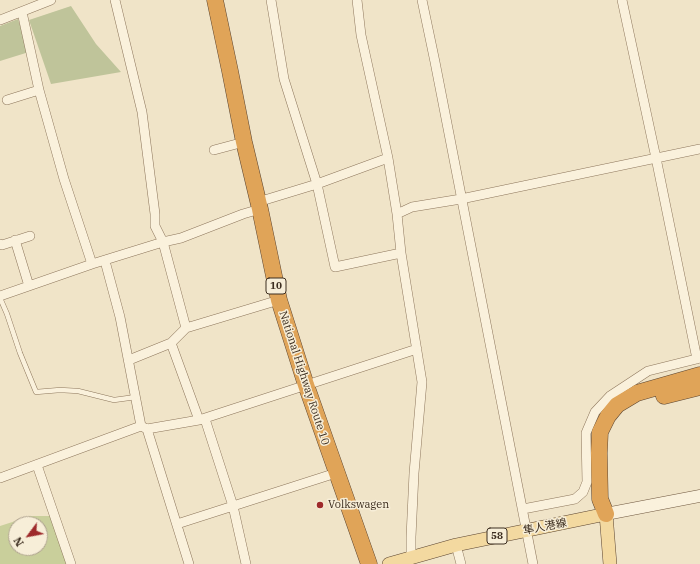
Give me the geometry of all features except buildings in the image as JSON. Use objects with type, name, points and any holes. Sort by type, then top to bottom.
[{"type":"highway","name":"National Highway Route 10","points":[[215,0],[244,142],[279,300],[306,385],[369,564]]},
{"type":"highway","points":[[606,514],[600,499],[599,453],[600,432],[608,416],[617,405],[637,393],[700,375]]},
{"type":"highway","points":[[606,514],[610,497],[606,477],[608,430],[621,412],[637,403],[700,387]]},
{"type":"main road","name":"隼人港線","points":[[389,564],[456,545],[606,514]]},
{"type":"main road","points":[[606,514],[610,564]]},
{"type":"street","points":[[0,20],[22,12],[33,3],[51,0]]},
{"type":"street","points":[[115,0],[142,112],[154,206],[155,226],[163,242],[186,328]]},
{"type":"street","points":[[270,0],[284,79],[317,184],[336,267],[401,253]]},
{"type":"street","points":[[357,0],[363,43],[388,158],[422,387],[414,481],[411,557]]},
{"type":"street","points":[[422,0],[533,564]]},
{"type":"street","points":[[523,509],[575,499],[583,492],[587,482],[586,433],[595,412],[610,396],[648,371],[698,358],[622,0]]},
{"type":"street","points":[[22,12],[39,90],[64,178],[92,264]]},
{"type":"street","points":[[7,100],[39,90]]},
{"type":"street","points":[[214,150],[244,142]]},
{"type":"street","points":[[397,214],[412,207],[462,199],[700,149]]},
{"type":"street","points":[[0,297],[92,264],[163,242],[182,238],[243,214],[259,205],[388,158]]},
{"type":"street","points":[[0,244],[2,245],[30,236]]},
{"type":"street","points":[[15,240],[29,286]]},
{"type":"street","points":[[105,261],[120,317],[136,397],[144,428],[189,564]]},
{"type":"street","points":[[129,360],[171,343],[186,328],[279,300]]},
{"type":"street","points":[[171,343],[202,420],[233,506],[246,564]]},
{"type":"street","points":[[0,478],[144,428],[202,420],[417,349]]},
{"type":"street","points":[[37,465],[71,564]]},
{"type":"street","points":[[177,524],[336,473]]},
{"type":"street","points":[[606,514],[700,496]]},
{"type":"street","points":[[456,545],[461,564]]},
{"type":"lane","points":[[0,297],[8,314],[20,353],[36,392],[60,390],[78,391],[114,400],[136,397]]},
{"type":"green space","points":[[71,6],[96,44],[121,72],[51,84],[29,20]]},
{"type":"green space","points":[[18,19],[29,52],[0,61],[0,26]]},
{"type":"green space","points":[[48,516],[51,516],[70,564],[0,564],[0,526],[8,523],[8,556],[48,556]]},
{"type":"place","name":"Volkswagen","points":[[320,505]]}]
